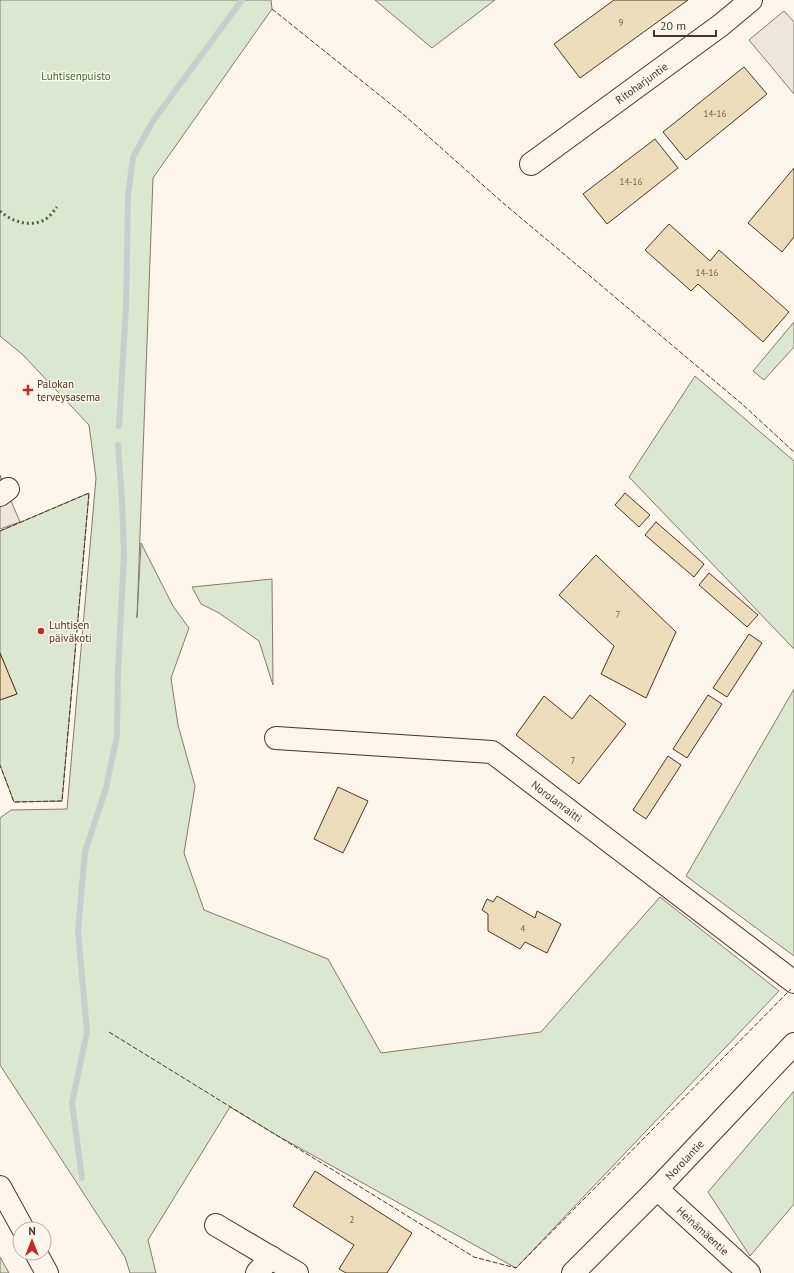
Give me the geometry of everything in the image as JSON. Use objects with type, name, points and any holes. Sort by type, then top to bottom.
[{"type":"street","name":"Ritoharjuntie","points":[[532,164],[721,25],[751,0]]},
{"type":"street","name":"Norolanraitti","points":[[276,738],[492,752],[794,982]]},
{"type":"street","name":"Norolantie","points":[[573,1273],[657,1189],[794,1044]]},
{"type":"street","points":[[0,1187],[19,1221]]},
{"type":"street","name":"Heinämäentie","points":[[657,1189],[749,1273]]},
{"type":"street","points":[[216,1225],[264,1265],[297,1273]]},
{"type":"street","points":[[40,1261],[47,1273]]},
{"type":"green space","name":"Luhtisenpuisto","points":[[0,0],[271,0],[272,9],[153,178],[137,618],[141,543],[173,606],[189,628],[171,678],[178,725],[195,786],[184,853],[204,910],[328,959],[381,1053],[541,1032],[660,897],[779,991],[516,1268],[278,1136],[230,1107],[148,1240],[156,1273],[130,1273],[125,1257],[0,1065],[0,818],[11,810],[67,809],[96,478],[89,425],[23,355],[0,336]]},
{"type":"green space","points":[[375,0],[495,0],[432,48]]},
{"type":"green space","points":[[794,322],[794,347],[764,380],[753,371]]},
{"type":"green space","points":[[695,376],[794,461],[794,649],[629,477]]},
{"type":"green space","name":"Luhtisen päiväkoti","points":[[89,493],[62,801],[14,802],[0,765],[0,700],[17,694],[0,653],[0,531]]},
{"type":"green space","points":[[272,579],[273,685],[259,641],[219,613],[201,604],[192,587]]},
{"type":"green space","points":[[794,689],[794,956],[686,876]]},
{"type":"green space","points":[[794,1091],[794,1204],[750,1256],[708,1192]]},
{"type":"green space","points":[[0,1257],[9,1273],[0,1273]]},
{"type":"shaded area","points":[[784,11],[794,22],[794,94],[749,40]]},
{"type":"shaded area","points":[[0,475],[20,522],[0,529]]},
{"type":"building","points":[[614,0],[688,0],[580,78],[554,44]]},
{"type":"building","points":[[744,67],[767,94],[686,160],[663,132]]},
{"type":"building","points":[[655,139],[678,168],[607,224],[583,194]]},
{"type":"building","points":[[794,168],[794,237],[782,252],[748,223]]},
{"type":"building","points":[[669,224],[710,261],[719,250],[789,312],[763,342],[698,284],[691,291],[645,250]]},
{"type":"building","points":[[625,493],[650,515],[639,527],[615,505]]},
{"type":"building","points":[[656,522],[704,564],[694,577],[645,535]]},
{"type":"building","points":[[596,555],[676,632],[646,698],[601,674],[614,646],[559,595]]},
{"type":"building","points":[[709,573],[758,615],[747,627],[699,585]]},
{"type":"building","points":[[749,634],[762,643],[727,697],[713,688]]},
{"type":"building","points":[[0,653],[17,694],[0,700]]},
{"type":"building","points":[[590,695],[626,724],[579,784],[516,735],[544,696],[572,719]]},
{"type":"building","points":[[708,695],[722,704],[687,758],[673,749]]},
{"type":"building","points":[[668,756],[681,765],[646,819],[633,810]]},
{"type":"building","points":[[338,787],[368,801],[343,853],[314,839]]},
{"type":"building","points":[[497,896],[535,918],[537,911],[561,924],[547,953],[525,942],[520,949],[488,931],[488,914],[482,910],[487,899],[493,902]]},
{"type":"building","points":[[315,1171],[412,1233],[387,1273],[346,1273],[339,1269],[354,1245],[293,1206]]},
{"type":"waterway","points":[[119,426],[126,306],[128,197],[133,157],[153,121],[242,0]]},
{"type":"waterway","points":[[82,1178],[72,1103],[87,1032],[78,931],[85,852],[106,788],[117,736],[118,671],[124,554],[118,445]]},
{"type":"hedge","points":[[0,211],[16,221],[34,223],[46,219],[57,207]]},
{"type":"fence","points":[[272,9],[403,114],[502,202],[742,404],[794,452]]},
{"type":"fence","points":[[0,531],[89,493],[62,801],[14,802],[0,765]]},
{"type":"fence","points":[[109,1032],[474,1257],[516,1268],[791,989]]},
{"type":"place","name":"Palokan terveysasema","points":[[28,390]]},
{"type":"place","name":"Luhtisen päiväkoti","points":[[41,631]]}]
